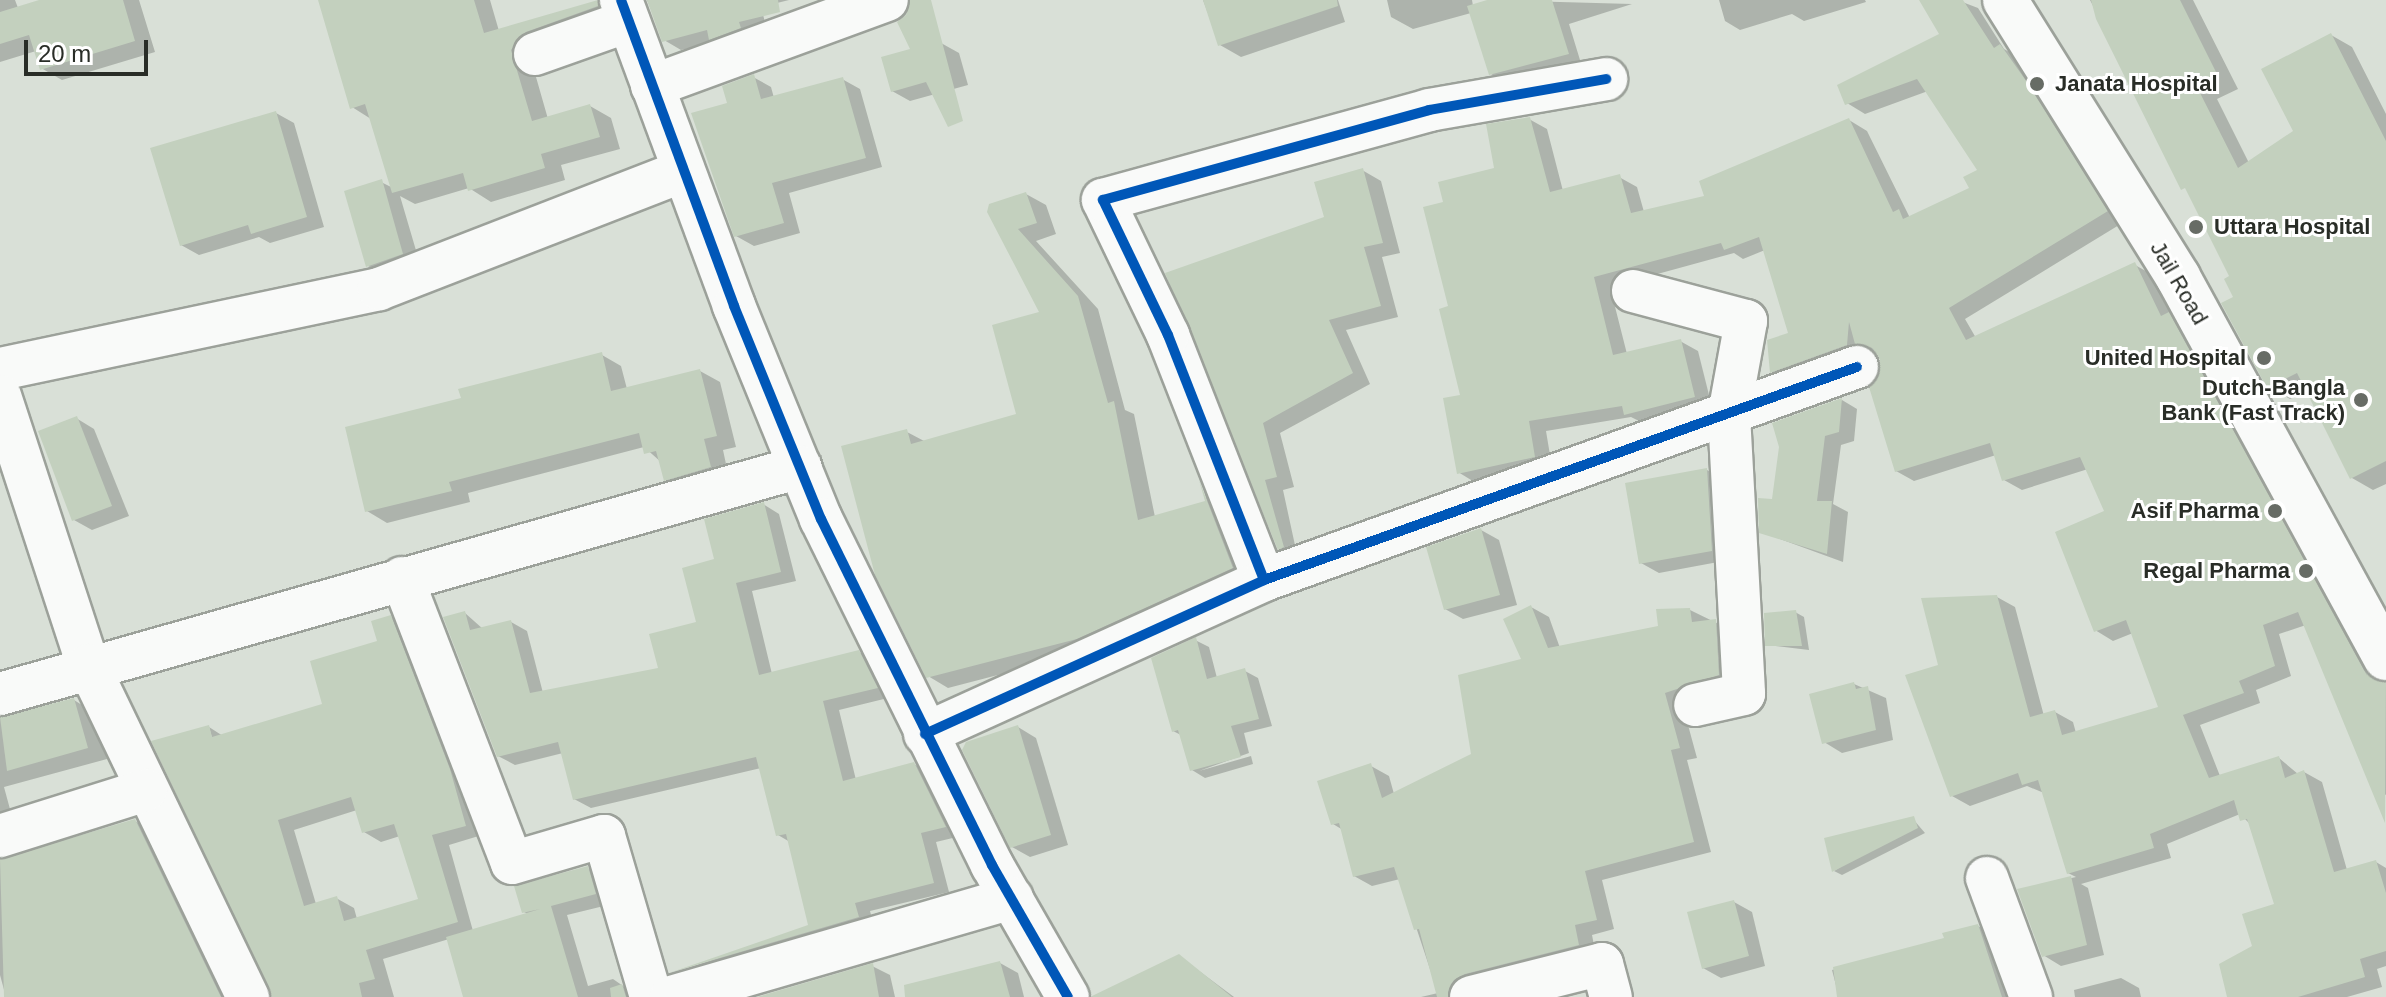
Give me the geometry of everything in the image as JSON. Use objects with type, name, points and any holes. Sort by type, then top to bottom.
[{"type":"highway","name":"Jail Road","points":[[2005,0],[2178,277],[2386,658]]},
{"type":"street","points":[[652,86],[887,0]]},
{"type":"street","points":[[535,54],[624,10],[683,171],[800,467],[925,734],[1068,997]]},
{"type":"street","points":[[1264,580],[1168,335],[1103,200],[1429,110],[1606,79]]},
{"type":"street","points":[[0,369],[379,289],[683,171]]},
{"type":"street","points":[[1633,291],[1746,321],[1729,415],[1744,694],[1695,705]]},
{"type":"street","points":[[925,734],[1264,580],[1857,367]]},
{"type":"street","points":[[0,396],[88,665],[248,997]]},
{"type":"street","points":[[0,694],[88,665],[800,467]]},
{"type":"street","points":[[402,578],[512,863],[604,836],[651,997]]},
{"type":"street","points":[[0,836],[146,790]]},
{"type":"street","points":[[1987,878],[2031,997]]},
{"type":"street","points":[[671,997],[1012,898]]},
{"type":"street","points":[[1471,997],[1602,964],[1611,997]]},
{"type":"building","points":[[39,0],[123,0],[135,41],[40,70],[29,35],[0,44],[0,12]]},
{"type":"building","points":[[318,0],[474,0],[484,33],[598,0],[598,6],[526,32],[511,50],[532,121],[590,104],[600,137],[541,154],[545,168],[468,191],[463,173],[392,193],[365,104],[350,109]]},
{"type":"building","points":[[647,0],[778,0],[780,12],[739,22],[741,28],[709,40],[707,30],[662,42]]},
{"type":"building","points":[[910,0],[931,0],[963,121],[948,127],[926,82],[891,92],[881,57],[910,49],[897,22],[906,15]]},
{"type":"building","points":[[1203,0],[1337,0],[1338,6],[1218,46]]},
{"type":"building","points":[[1487,0],[1552,0],[1569,54],[1489,75],[1467,6]]},
{"type":"building","points":[[1919,0],[1963,0],[1994,48],[2000,44],[2027,82],[2108,211],[1949,308],[1966,340],[2135,262],[2161,316],[2169,312],[2364,670],[2386,683],[2385,823],[2298,612],[2263,625],[2275,666],[2239,681],[2244,693],[2183,715],[2209,778],[2279,756],[2285,778],[2304,770],[2334,872],[2376,860],[2386,893],[2386,951],[2360,959],[2365,977],[2298,997],[2227,997],[2219,964],[2252,946],[2242,914],[2274,904],[2247,819],[2240,821],[2234,800],[2150,834],[2154,848],[2067,874],[2038,780],[2022,785],[2018,773],[1950,797],[1905,675],[1938,665],[1921,598],[1997,595],[2030,717],[2055,710],[2062,735],[2158,707],[2126,620],[2094,632],[2055,532],[2104,511],[2080,457],[2002,481],[1990,443],[1895,472],[1869,387],[1880,372],[1880,360],[1872,348],[1855,344],[1849,322],[1847,345],[1770,373],[1767,340],[1788,333],[1759,237],[1724,250],[1721,243],[1594,277],[1613,355],[1681,339],[1695,397],[1624,415],[1622,406],[1529,421],[1535,457],[1457,474],[1443,398],[1460,395],[1439,309],[1448,306],[1423,207],[1443,202],[1438,182],[1494,168],[1486,124],[1530,117],[1550,192],[1620,174],[1631,213],[1704,196],[1699,181],[1849,118],[1893,212],[1899,209],[1903,219],[1969,188],[1963,177],[1977,170],[1917,79],[1845,105],[1837,85],[1939,34]]},
{"type":"building","points":[[2091,0],[2180,0],[2218,76],[2197,87],[2238,168],[2293,131],[2261,69],[2331,33],[2386,141],[2386,461],[2350,479],[2297,373],[2267,388],[2221,303],[2233,297],[2224,279],[2229,276],[2185,188],[2181,190],[2096,19]]},
{"type":"building","points":[[754,74],[761,99],[843,77],[866,158],[772,183],[784,223],[734,237],[691,113],[727,103],[722,86]]},
{"type":"building","points":[[276,111],[307,217],[251,234],[248,225],[180,246],[150,148]]},
{"type":"building","points":[[1363,168],[1383,243],[1364,247],[1381,306],[1329,320],[1353,373],[1263,423],[1277,477],[1265,480],[1284,547],[1278,550],[1165,273],[1324,217],[1314,182]]},
{"type":"building","points":[[382,179],[403,254],[366,267],[344,191]]},
{"type":"building","points":[[1026,192],[1037,223],[1018,229],[1078,296],[1108,403],[1114,401],[1138,520],[1205,501],[1199,480],[1233,568],[1077,639],[926,678],[875,575],[841,446],[907,429],[911,444],[1016,414],[992,325],[1039,312],[987,212],[989,204]]},
{"type":"building","points":[[602,352],[611,391],[700,369],[717,436],[704,439],[711,467],[664,481],[656,451],[644,454],[639,433],[449,482],[452,491],[365,512],[345,427],[461,398],[458,389]]},
{"type":"building","points":[[1842,398],[1839,432],[1825,436],[1817,501],[1832,501],[1827,554],[1759,533],[1758,498],[1772,499],[1779,447],[1772,423]]},
{"type":"building","points":[[77,416],[112,506],[72,521],[38,431]]},
{"type":"building","points":[[1707,468],[1712,551],[1639,564],[1625,483]]},
{"type":"building","points":[[764,502],[781,572],[736,583],[759,675],[859,650],[878,688],[823,701],[843,781],[914,762],[946,827],[921,833],[934,883],[855,903],[859,917],[669,973],[808,925],[786,834],[776,836],[756,757],[573,800],[558,742],[497,757],[443,617],[465,611],[470,630],[511,620],[530,693],[658,668],[649,634],[696,622],[682,568],[714,559],[704,519]]},
{"type":"building","points":[[1481,528],[1500,595],[1444,610],[1426,547]]},
{"type":"building","points":[[1531,605],[1548,648],[1658,626],[1656,609],[1690,608],[1692,622],[1716,619],[1719,675],[1665,693],[1680,748],[1671,750],[1694,842],[1585,871],[1597,920],[1575,925],[1579,945],[1465,974],[1454,980],[1448,997],[1437,997],[1419,929],[1414,930],[1394,867],[1353,877],[1339,823],[1331,825],[1317,781],[1371,763],[1382,798],[1471,754],[1458,675],[1521,659],[1503,619]]},
{"type":"building","points":[[1796,610],[1802,646],[1765,646],[1764,613]]},
{"type":"building","points":[[391,615],[450,769],[466,826],[432,835],[458,922],[366,950],[375,979],[359,983],[362,997],[272,997],[151,741],[209,725],[212,737],[322,704],[310,661],[377,641],[371,621]],"holes":[[[351,797],[362,833],[394,824],[418,899],[344,921],[337,896],[304,906],[278,820]]]},
{"type":"building","points":[[1196,637],[1207,679],[1245,668],[1259,719],[1231,726],[1241,757],[1190,771],[1178,730],[1172,732],[1151,658]]},
{"type":"building","points":[[1854,682],[1856,689],[1868,686],[1876,730],[1822,744],[1809,694]]},
{"type":"building","points":[[74,698],[88,748],[7,771],[0,717]]},
{"type":"building","points":[[1018,725],[1051,835],[1010,848],[962,750],[966,742]]},
{"type":"building","points":[[1914,816],[1918,828],[1832,872],[1824,838]]},
{"type":"building","points":[[135,819],[221,997],[4,997],[0,859]]},
{"type":"building","points":[[588,866],[596,894],[551,906],[578,997],[463,997],[446,937],[540,909],[522,913],[514,886]]},
{"type":"building","points":[[2071,876],[2087,945],[2042,957],[2017,889]]},
{"type":"building","points":[[1734,900],[1749,956],[1702,969],[1687,912]]},
{"type":"building","points":[[1978,924],[2002,997],[1837,997],[1833,967],[1944,938],[1942,933]]},
{"type":"building","points":[[1179,954],[1232,997],[1092,997],[1092,996]]},
{"type":"building","points":[[1000,961],[1010,997],[905,997],[904,985]]},
{"type":"building","points":[[873,963],[879,997],[757,997]]},
{"type":"building","points":[[622,984],[626,997],[611,997],[610,988]]},
{"type":"cycle path","points":[[621,0],[734,306],[821,519],[992,865],[1068,997]]},
{"type":"cycle path","points":[[1264,580],[1168,335],[1103,200],[1429,110],[1606,79]]},
{"type":"cycle path","points":[[925,734],[1264,580],[1857,367]]},
{"type":"place","name":"Janata Hospital","points":[[2037,84]]},
{"type":"place","name":"Uttara Hospital","points":[[2196,227]]},
{"type":"place","name":"United Hospital","points":[[2264,358]]},
{"type":"place","name":"Dutch-Bangla Bank (Fast Track)","points":[[2361,400]]},
{"type":"place","name":"Asif Pharma","points":[[2275,511]]},
{"type":"place","name":"Regal Pharma","points":[[2306,571]]}]
